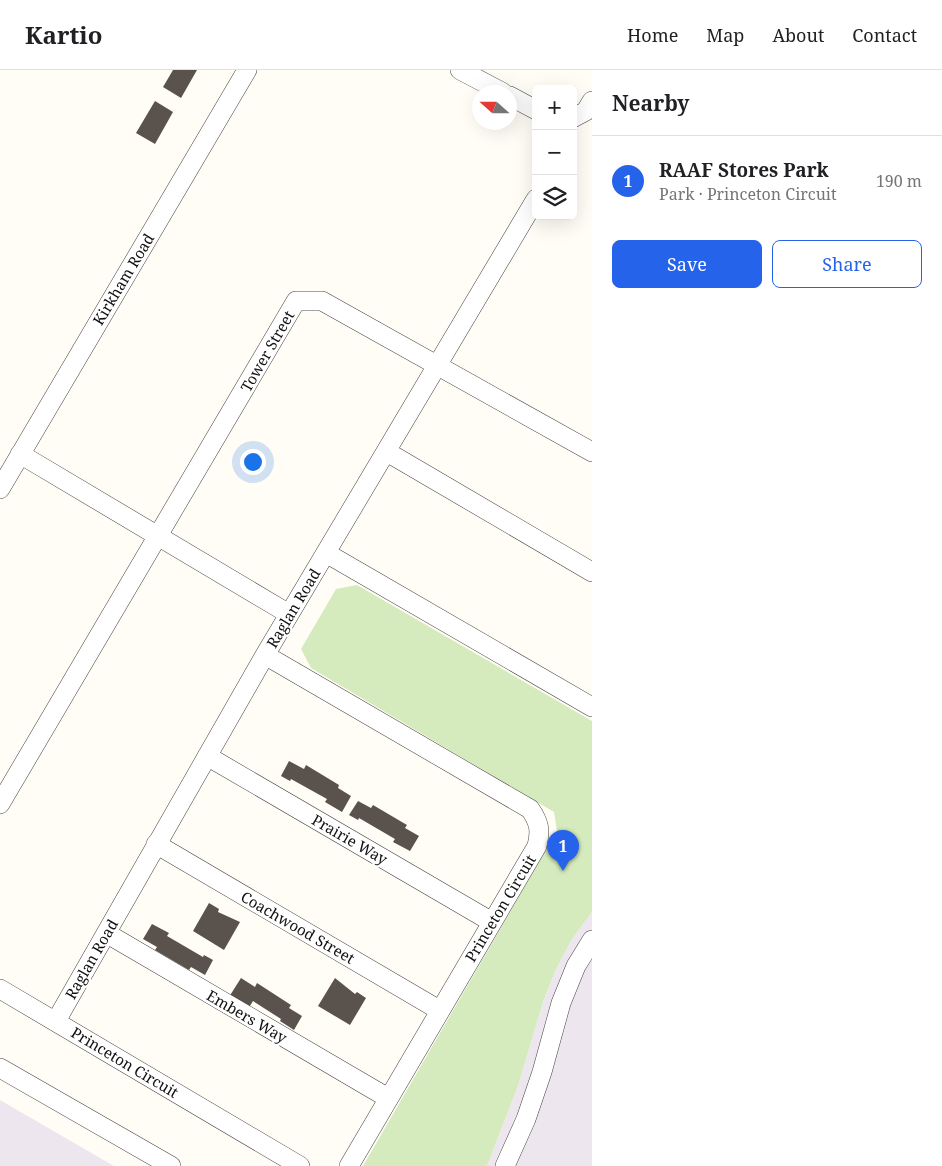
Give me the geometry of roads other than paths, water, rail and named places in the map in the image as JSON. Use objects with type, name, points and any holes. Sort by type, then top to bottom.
[{"type":"street","name":"Kirkham Road","points":[[0,489],[247,70]]},
{"type":"street","points":[[460,70],[489,85]]},
{"type":"street","points":[[517,100],[532,108]]},
{"type":"street","points":[[577,116],[586,111],[592,101]]},
{"type":"street","name":"Raglan Road","points":[[56,1020],[265,655],[388,452],[532,206]]},
{"type":"street","name":"Tower Street","points":[[158,537],[296,300],[322,300],[438,364]]},
{"type":"street","points":[[438,364],[592,452]]},
{"type":"street","points":[[388,452],[592,572]]},
{"type":"street","points":[[20,454],[289,614]]},
{"type":"street","points":[[0,804],[158,537]]},
{"type":"street","points":[[326,553],[578,701],[592,707]]},
{"type":"street","name":"Princeton Circuit","points":[[265,655],[530,809],[539,821],[540,833],[537,846],[349,1166]]},
{"type":"street","name":"Prairie Way","points":[[207,756],[492,922]]},
{"type":"street","name":"Coachwood Street","points":[[156,844],[439,1010]]},
{"type":"street","name":"Embers Way","points":[[106,933],[388,1098]]},
{"type":"street","points":[[505,1166],[542,1072],[561,1003],[576,966],[592,940]]},
{"type":"street","name":"Princeton Circuit","points":[[0,989],[56,1020],[300,1166]]},
{"type":"street","points":[[0,1068],[171,1166]]},
{"type":"place","name":"RAAF Stores Park","points":[[563,871]]}]
